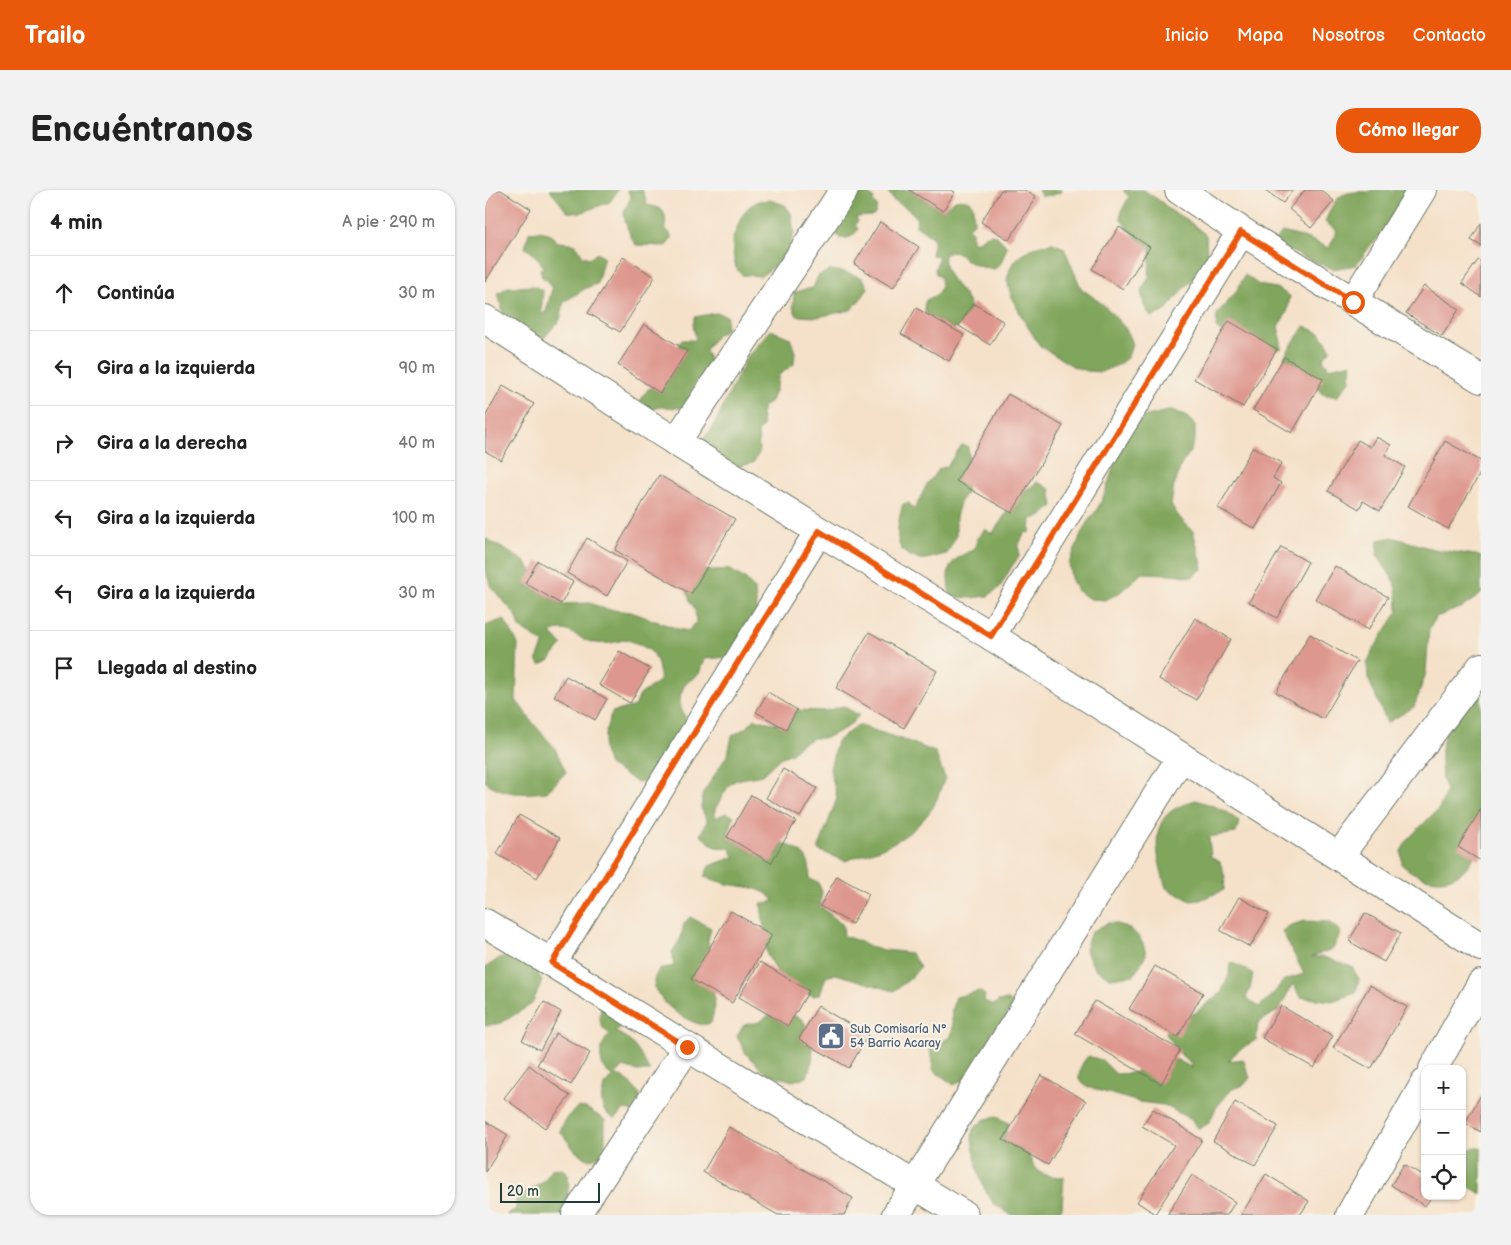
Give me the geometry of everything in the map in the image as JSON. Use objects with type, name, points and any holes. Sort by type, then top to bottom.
[{"type":"street","points":[[676,442],[844,190]]},
{"type":"street","points":[[1179,190],[1241,232],[1481,379]]},
{"type":"street","points":[[1353,302],[1422,190]]},
{"type":"street","points":[[991,636],[1241,232]]},
{"type":"street","points":[[485,319],[676,442],[991,636],[1481,947]]},
{"type":"street","points":[[552,963],[819,531]]},
{"type":"street","points":[[1339,856],[1481,667]]},
{"type":"street","points":[[896,1215],[1181,757]]},
{"type":"street","points":[[485,923],[964,1215]]},
{"type":"street","points":[[1435,1065],[1481,984]]},
{"type":"street","points":[[576,1215],[687,1047]]},
{"type":"street","points":[[1350,1215],[1421,1090]]},
{"type":"green space","points":[[550,190],[618,190],[610,202],[580,213],[567,212]]},
{"type":"green space","points":[[627,190],[642,190],[647,205],[657,207],[663,211],[665,228],[672,238],[666,246],[636,245],[634,243],[624,217],[631,198]]},
{"type":"green space","points":[[887,190],[909,190],[943,211],[955,200],[970,201],[973,206],[974,223],[968,228],[972,231],[972,241],[975,243],[985,236],[992,234],[1007,247],[1001,263],[995,269],[967,261],[957,252],[944,255],[947,272],[965,295],[970,308],[959,326],[954,329],[926,313],[924,306],[926,300],[938,292],[940,286],[941,278],[936,274],[935,270],[939,256],[931,255],[934,239],[916,226],[914,215],[894,201]]},
{"type":"green space","points":[[1038,190],[1061,190],[1061,192],[1041,196]]},
{"type":"green space","points":[[1123,190],[1144,190],[1206,235],[1207,257],[1197,278],[1187,285],[1164,312],[1151,317],[1144,306],[1141,291],[1149,277],[1150,247],[1129,231],[1120,217],[1129,197]]},
{"type":"green space","points":[[1370,190],[1411,190],[1384,231],[1356,265],[1333,269],[1272,242],[1282,232],[1309,239],[1329,248],[1337,231],[1325,222],[1336,200],[1340,196],[1351,192],[1370,192]]},
{"type":"green space","points":[[859,192],[874,198],[873,202],[877,206],[875,214],[856,217],[858,221],[855,225],[858,229],[856,232],[850,237],[840,238],[836,235],[841,214],[851,201],[858,199]]},
{"type":"green space","points":[[770,200],[785,205],[791,213],[794,233],[789,249],[784,259],[761,276],[742,275],[736,268],[733,254],[732,241],[736,230],[742,216],[750,206],[759,201]]},
{"type":"green space","points":[[540,231],[548,233],[558,242],[571,243],[578,247],[583,256],[591,258],[597,253],[604,256],[597,284],[586,288],[564,302],[560,320],[543,339],[530,343],[504,316],[498,293],[508,287],[534,286],[543,291],[541,313],[546,312],[552,289],[548,281],[542,277],[540,269],[544,268],[534,254],[525,248],[529,232]]},
{"type":"green space","points":[[1053,243],[1064,248],[1081,288],[1105,306],[1126,329],[1132,344],[1128,357],[1118,365],[1101,372],[1087,371],[1074,367],[1040,346],[1024,321],[1011,296],[1007,279],[1011,266],[1021,254],[1037,246]]},
{"type":"green space","points":[[831,270],[863,278],[868,288],[863,296],[851,310],[817,317],[797,316],[793,307],[794,293],[813,288],[818,276]]},
{"type":"green space","points":[[1245,275],[1259,285],[1276,288],[1290,296],[1287,313],[1278,326],[1282,348],[1268,354],[1231,339],[1216,328],[1217,314],[1235,293]]},
{"type":"green space","points":[[716,313],[727,316],[726,329],[715,337],[706,350],[712,381],[682,408],[658,407],[642,415],[635,409],[648,389],[652,388],[660,393],[687,351],[679,346],[679,342],[682,340],[696,340],[693,325],[695,317]]},
{"type":"green space","points":[[1305,326],[1321,334],[1331,349],[1323,359],[1329,368],[1352,363],[1350,380],[1337,397],[1322,394],[1306,372],[1284,357]]},
{"type":"green space","points":[[771,330],[790,338],[795,352],[794,364],[779,375],[771,401],[764,406],[761,413],[763,427],[758,431],[759,453],[753,463],[743,465],[709,480],[692,468],[697,445],[712,429],[747,357]]},
{"type":"green space","points":[[1172,410],[1185,415],[1195,425],[1195,439],[1190,452],[1181,465],[1174,486],[1171,505],[1180,518],[1193,531],[1203,568],[1192,577],[1142,573],[1119,593],[1105,600],[1090,599],[1077,591],[1071,578],[1069,564],[1081,534],[1097,510],[1104,495],[1123,440],[1142,417]]},
{"type":"green space","points":[[962,445],[968,446],[969,457],[962,472],[967,492],[960,501],[956,517],[956,536],[947,554],[923,559],[910,556],[904,552],[898,538],[903,504],[909,503],[914,510],[927,484],[939,469],[947,466]]},
{"type":"green space","points":[[1037,482],[1050,489],[1053,506],[1042,516],[1031,519],[1030,532],[1025,533],[1019,544],[1019,557],[1000,587],[988,596],[972,598],[951,597],[948,573],[953,562],[958,557],[974,550],[978,537],[985,529],[992,534],[1017,497]]},
{"type":"green space","points":[[1392,537],[1433,549],[1481,557],[1481,594],[1463,607],[1436,617],[1429,629],[1426,673],[1414,707],[1387,723],[1368,678],[1367,664],[1373,650],[1398,611],[1394,581],[1377,555],[1378,540]]},
{"type":"green space","points":[[485,538],[524,561],[532,571],[526,584],[561,604],[590,603],[605,609],[631,612],[688,631],[696,622],[695,609],[690,601],[685,585],[697,569],[717,571],[729,569],[745,579],[755,589],[757,613],[729,657],[704,659],[699,674],[685,684],[680,696],[681,708],[690,728],[658,779],[637,782],[609,765],[603,748],[606,729],[612,712],[635,706],[640,695],[660,680],[655,657],[648,649],[626,639],[618,642],[595,643],[562,630],[551,633],[562,645],[549,661],[540,665],[536,661],[544,643],[520,628],[516,615],[491,587],[485,570]]},
{"type":"green space","points":[[504,619],[518,644],[516,700],[554,747],[566,772],[547,792],[507,792],[485,781],[485,626]]},
{"type":"green space","points":[[1481,695],[1481,832],[1476,852],[1468,865],[1460,873],[1451,878],[1432,880],[1412,872],[1402,865],[1401,851],[1408,839],[1440,807],[1446,791],[1442,778],[1441,764],[1441,748],[1445,733],[1470,702]]},
{"type":"green space","points":[[843,706],[859,715],[849,726],[826,738],[814,738],[801,744],[792,753],[780,758],[762,775],[736,780],[729,785],[715,809],[715,818],[726,813],[734,816],[727,837],[771,863],[783,843],[800,852],[807,860],[809,866],[809,879],[818,882],[822,892],[820,906],[843,925],[844,936],[877,949],[911,953],[920,967],[911,978],[894,991],[836,974],[826,977],[820,994],[814,996],[785,984],[767,955],[761,904],[774,901],[770,896],[753,888],[727,884],[704,877],[709,866],[734,857],[730,848],[715,847],[700,835],[707,821],[701,808],[703,793],[728,754],[732,736],[747,727],[755,719],[777,724],[786,729],[797,710],[825,711]]},
{"type":"green space","points":[[858,725],[935,752],[945,778],[933,807],[924,819],[905,836],[871,852],[845,861],[818,850],[837,798],[830,769],[837,741]]},
{"type":"green space","points":[[1195,800],[1224,811],[1239,822],[1236,833],[1209,837],[1211,857],[1220,862],[1225,877],[1224,890],[1200,900],[1191,901],[1166,888],[1159,861],[1157,842],[1160,825],[1165,817],[1175,809]]},
{"type":"green space","points":[[690,917],[711,928],[708,940],[715,1006],[711,1023],[699,1024],[692,1022],[677,1013],[663,1001],[655,987],[654,980],[659,969],[674,966],[672,952],[681,938],[684,923]]},
{"type":"green space","points":[[1305,921],[1329,922],[1341,932],[1333,949],[1311,957],[1324,957],[1352,967],[1359,979],[1356,993],[1332,1001],[1300,997],[1293,983],[1279,1010],[1258,1023],[1256,1040],[1239,1050],[1228,1061],[1243,1059],[1250,1078],[1244,1085],[1232,1089],[1216,1108],[1209,1123],[1199,1129],[1190,1119],[1164,1105],[1139,1102],[1087,1087],[1079,1080],[1081,1067],[1088,1056],[1102,1060],[1116,1074],[1132,1073],[1169,1059],[1178,1060],[1192,1068],[1191,1063],[1182,1056],[1166,1034],[1168,1023],[1195,1013],[1221,993],[1229,975],[1230,962],[1247,969],[1253,974],[1246,998],[1259,1007],[1284,980],[1304,974],[1282,931],[1291,925]]},
{"type":"green space","points":[[1108,923],[1128,928],[1142,942],[1146,955],[1134,975],[1110,978],[1094,968],[1085,949],[1091,932]]},
{"type":"green space","points":[[501,957],[516,959],[535,967],[542,981],[532,1004],[501,1023],[485,1026],[485,968]]},
{"type":"green space","points":[[979,991],[985,995],[984,1001],[994,1005],[998,1001],[1009,1000],[1014,1007],[975,1074],[954,1085],[933,1070],[930,1049],[951,1036],[953,1028],[952,1008],[956,997]]},
{"type":"green space","points":[[601,1004],[635,1030],[622,1026],[615,1032],[627,1038],[640,1054],[650,1071],[637,1071],[623,1067],[615,1075],[624,1077],[640,1094],[638,1114],[624,1109],[615,1119],[607,1114],[604,1109],[602,1103],[603,1090],[613,1076],[605,1070],[601,1060],[603,1044],[610,1034],[601,1024]]},
{"type":"green space","points":[[769,1015],[788,1026],[794,1016],[802,1019],[806,1025],[799,1039],[813,1047],[812,1061],[807,1077],[792,1081],[764,1072],[746,1054],[737,1036],[744,1025],[759,1022]]},
{"type":"green space","points":[[578,1107],[586,1108],[605,1120],[605,1153],[589,1160],[575,1151],[560,1131],[566,1118]]},
{"type":"green space","points":[[997,1117],[1009,1123],[1003,1140],[1029,1154],[1034,1166],[1041,1173],[1064,1177],[1062,1208],[1056,1215],[1011,1215],[993,1203],[984,1188],[978,1171],[972,1140],[973,1129],[985,1119]]},
{"type":"green space","points":[[1481,1148],[1481,1194],[1468,1186],[1466,1151]]},
{"type":"green space","points":[[561,1168],[568,1174],[569,1184],[565,1215],[507,1215],[516,1209],[516,1194],[527,1191],[542,1183],[551,1169]]},
{"type":"building","points":[[494,190],[501,190],[531,209],[485,282],[485,204]]},
{"type":"building","points":[[909,190],[951,190],[955,192],[943,211]]},
{"type":"building","points":[[1001,190],[1025,190],[1036,197],[1009,240],[981,222]]},
{"type":"building","points":[[1265,190],[1293,190],[1283,203]]},
{"type":"building","points":[[1305,190],[1321,190],[1334,201],[1311,228],[1289,209]]},
{"type":"building","points":[[880,222],[919,247],[893,288],[854,264]]},
{"type":"building","points":[[1481,223],[1481,246],[1471,240]]},
{"type":"building","points":[[1119,227],[1150,247],[1123,289],[1092,269]]},
{"type":"building","points":[[623,257],[655,277],[620,332],[588,313]]},
{"type":"building","points":[[1478,260],[1481,262],[1481,297],[1462,283]]},
{"type":"building","points":[[1424,286],[1459,309],[1442,336],[1406,313]]},
{"type":"building","points":[[973,303],[1004,322],[990,345],[959,326]]},
{"type":"building","points":[[916,308],[964,335],[949,361],[901,334]]},
{"type":"building","points":[[1229,321],[1277,349],[1243,407],[1194,379]]},
{"type":"building","points":[[644,324],[687,351],[660,393],[618,365]]},
{"type":"building","points":[[1284,357],[1323,379],[1292,433],[1253,410]]},
{"type":"building","points":[[503,386],[534,404],[501,460],[485,451],[485,417]]},
{"type":"building","points":[[1008,394],[1063,426],[1012,513],[956,481]]},
{"type":"building","points":[[1376,437],[1391,445],[1385,455],[1405,467],[1380,511],[1363,501],[1359,509],[1328,491],[1358,440],[1370,447]]},
{"type":"building","points":[[1445,441],[1481,461],[1481,472],[1448,529],[1408,506]]},
{"type":"building","points":[[1253,447],[1282,463],[1273,478],[1281,483],[1255,529],[1218,508]]},
{"type":"building","points":[[659,475],[735,519],[691,594],[615,550]]},
{"type":"building","points":[[587,538],[627,561],[607,596],[567,573]]},
{"type":"building","points":[[1281,547],[1308,562],[1277,618],[1249,602]]},
{"type":"building","points":[[538,561],[573,582],[561,604],[525,583]]},
{"type":"building","points":[[1335,566],[1388,597],[1368,630],[1315,599]]},
{"type":"building","points":[[1195,618],[1231,639],[1196,700],[1159,679]]},
{"type":"building","points":[[869,632],[937,671],[904,728],[836,688]]},
{"type":"building","points":[[1310,634],[1357,661],[1323,719],[1276,692]]},
{"type":"building","points":[[619,651],[650,669],[630,703],[599,685]]},
{"type":"building","points":[[566,676],[607,699],[595,720],[554,696]]},
{"type":"building","points":[[768,692],[797,710],[786,729],[756,712]]},
{"type":"building","points":[[783,769],[817,788],[800,817],[766,798]]},
{"type":"building","points":[[751,795],[796,821],[771,863],[727,837]]},
{"type":"building","points":[[1481,809],[1481,861],[1458,847]]},
{"type":"building","points":[[519,815],[560,838],[537,878],[497,854]]},
{"type":"building","points":[[837,876],[869,894],[852,924],[820,906]]},
{"type":"building","points":[[1239,897],[1269,914],[1250,947],[1220,930]]},
{"type":"building","points":[[731,911],[772,935],[732,1003],[691,979]]},
{"type":"building","points":[[1365,913],[1401,933],[1384,962],[1349,941]]},
{"type":"building","points":[[760,962],[809,991],[788,1026],[739,997]]},
{"type":"building","points":[[1155,966],[1203,993],[1178,1037],[1129,1009]]},
{"type":"building","points":[[1370,985],[1407,1007],[1371,1069],[1333,1048]]},
{"type":"building","points":[[1095,1001],[1180,1050],[1161,1084],[1075,1034]]},
{"type":"building","points":[[544,1002],[561,1012],[540,1050],[522,1040]]},
{"type":"building","points":[[818,1006],[868,1035],[849,1068],[799,1039]]},
{"type":"building","points":[[1281,1006],[1333,1036],[1314,1068],[1262,1038]]},
{"type":"building","points":[[556,1033],[590,1053],[571,1085],[537,1065]]},
{"type":"building","points":[[529,1065],[570,1096],[545,1128],[504,1098]]},
{"type":"building","points":[[1041,1075],[1086,1101],[1048,1165],[1003,1140]]},
{"type":"building","points":[[1481,1095],[1481,1132],[1466,1124]]},
{"type":"building","points":[[1235,1102],[1278,1126],[1255,1165],[1213,1141]]},
{"type":"building","points":[[1153,1109],[1202,1140],[1155,1214],[1137,1202],[1174,1145],[1142,1126]]},
{"type":"building","points":[[485,1121],[508,1135],[485,1172]]},
{"type":"building","points":[[729,1127],[853,1198],[844,1215],[778,1215],[703,1172]]},
{"type":"building","points":[[1404,1164],[1421,1175],[1421,1200],[1429,1200],[1425,1206],[1391,1185]]},
{"type":"building","points":[[1266,1174],[1309,1201],[1300,1215],[1241,1215]]},
{"type":"building","points":[[1192,1175],[1235,1202],[1227,1215],[1167,1215]]},
{"type":"place","name":"Sub Comisaría N° 54 Barrio Acaray","points":[[831,1036]]},
{"type":"route","points":[[687,1047],[552,963],[819,531],[991,636],[1241,232],[1353,302]]}]
